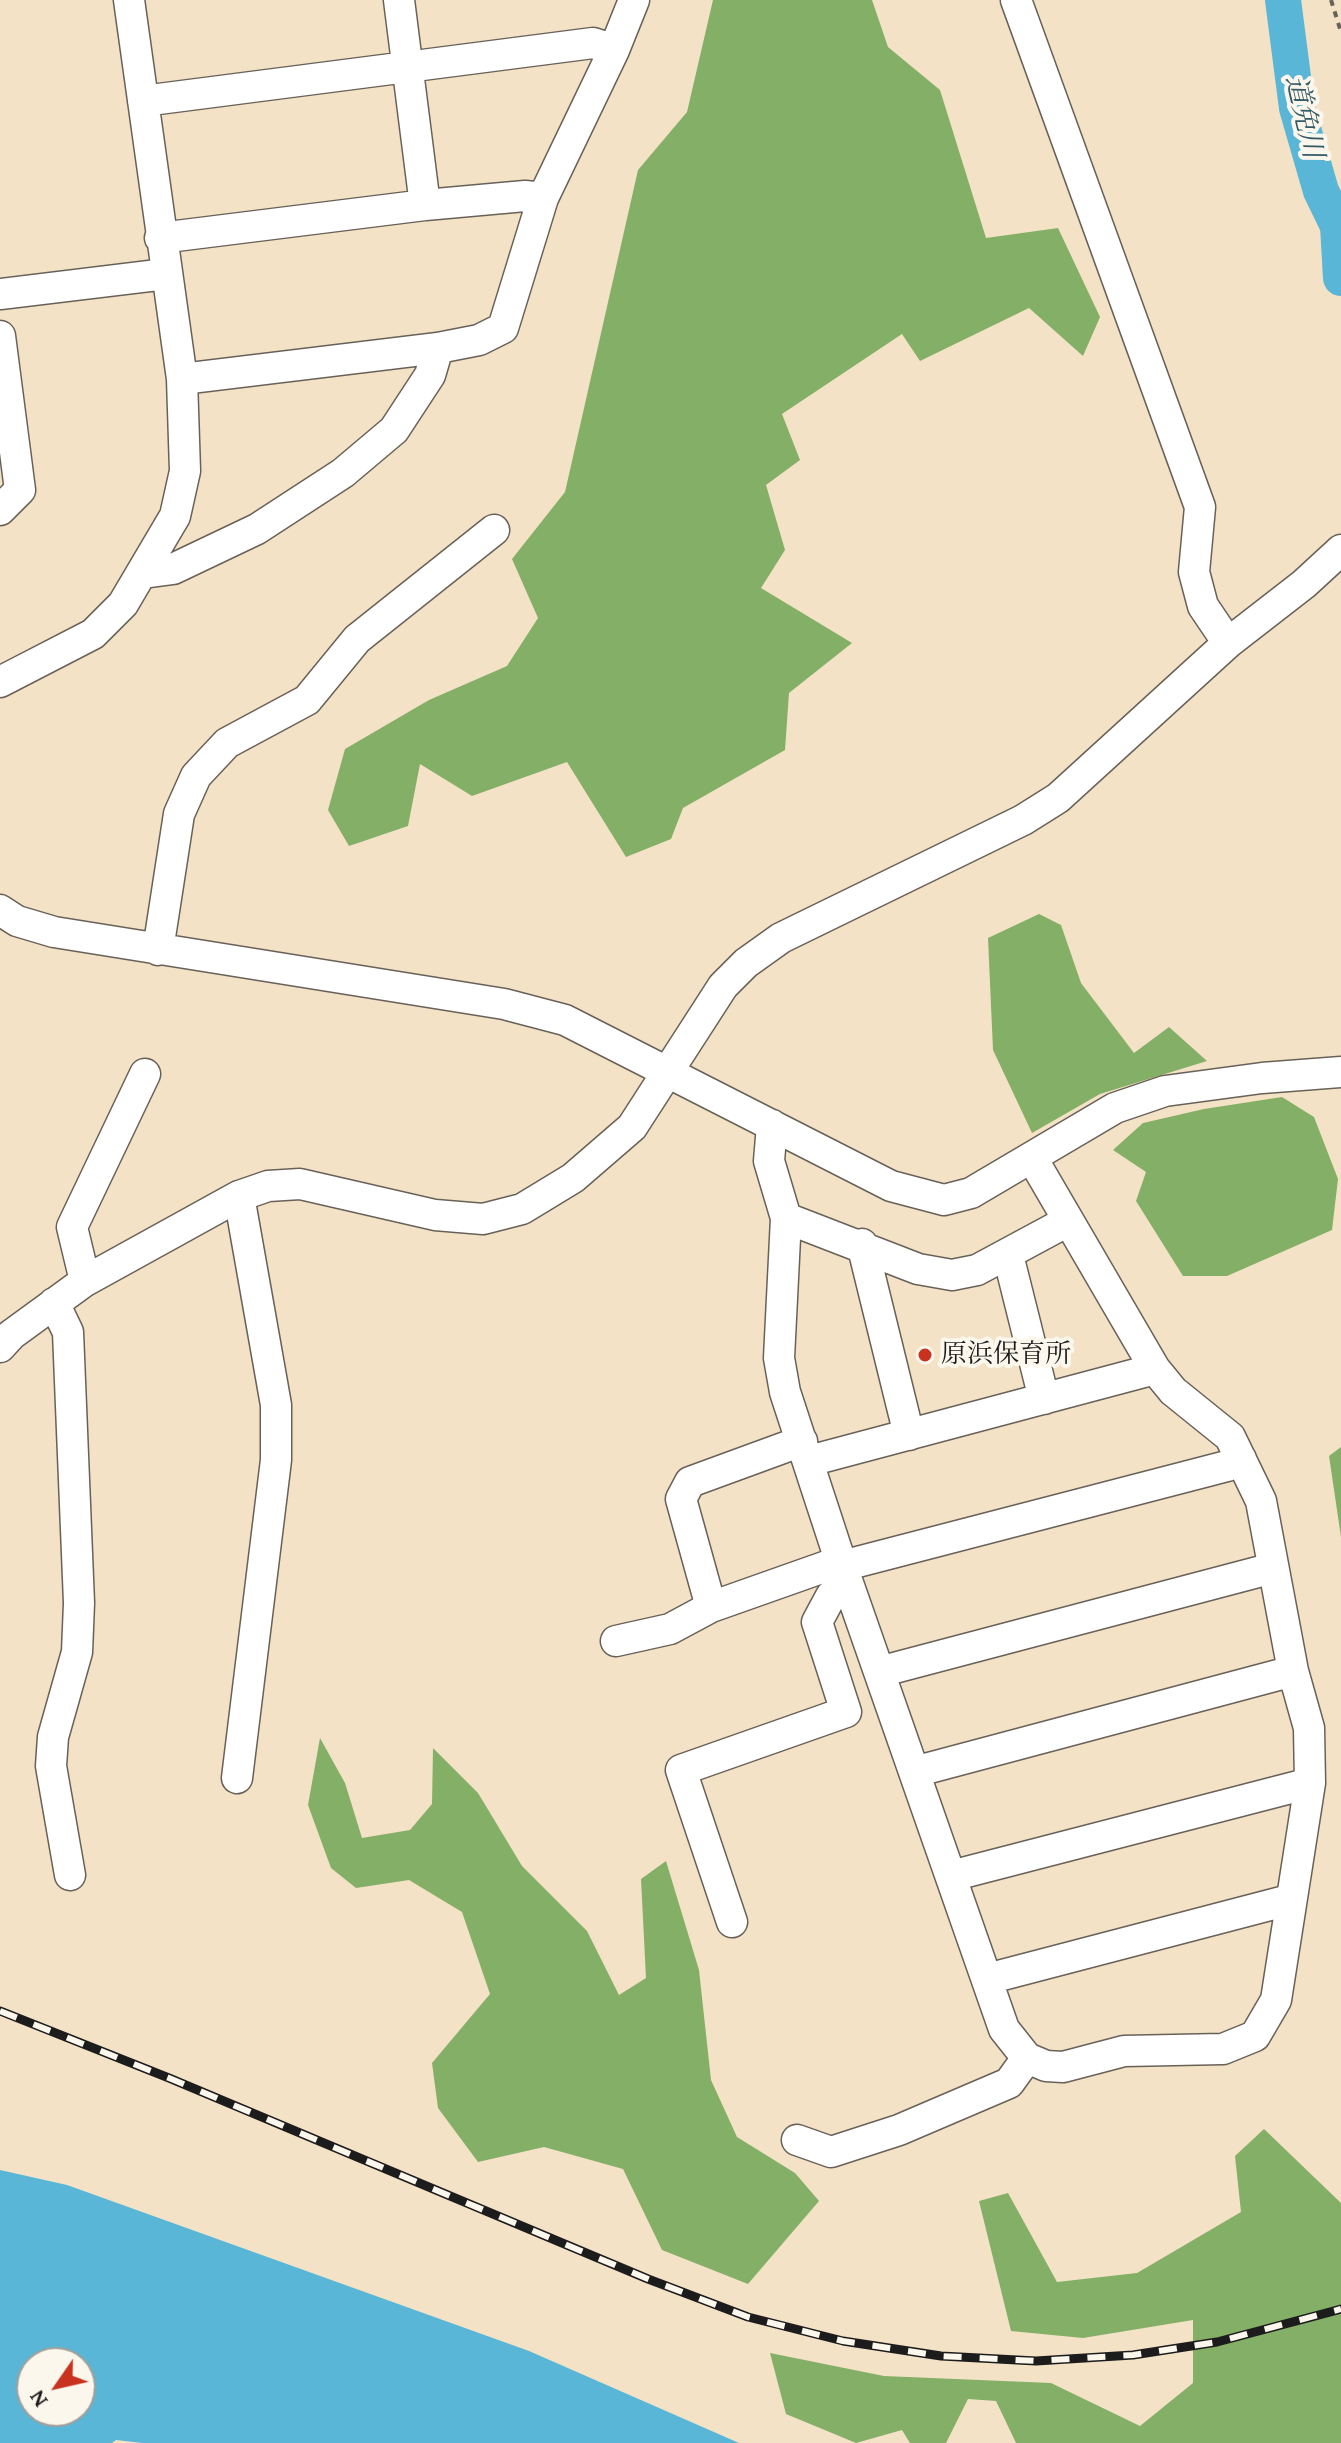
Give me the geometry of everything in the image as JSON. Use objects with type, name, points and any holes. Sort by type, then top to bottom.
[{"type":"street","points":[[0,682],[93,634],[123,604],[175,516],[185,471],[182,379],[129,0]]},
{"type":"street","points":[[399,0],[425,205]]},
{"type":"street","points":[[182,379],[438,348],[479,340],[503,328],[543,198],[614,50],[634,0]]},
{"type":"street","points":[[1016,0],[1200,507],[1194,572],[1203,606],[1228,643]]},
{"type":"street","points":[[143,101],[593,43],[614,50]]},
{"type":"street","points":[[160,238],[425,205],[543,198]]},
{"type":"street","points":[[0,294],[166,274]]},
{"type":"street","points":[[0,336],[20,490],[0,510]]},
{"type":"street","points":[[143,573],[173,569],[257,529],[343,473],[394,430],[430,375],[438,348]]},
{"type":"street","points":[[158,950],[179,814],[196,776],[227,743],[307,700],[357,639],[494,530]]},
{"type":"street","points":[[0,1347],[85,1281],[239,1196],[268,1186],[300,1184],[435,1215],[483,1219],[522,1209],[573,1178],[632,1127],[671,1072],[723,986],[746,963],[781,938],[1023,820],[1058,798],[1228,643],[1304,584],[1341,550]]},
{"type":"street","points":[[0,910],[17,921],[54,932],[504,1004],[565,1020],[891,1186],[944,1200],[971,1193],[1115,1108],[1165,1091],[1262,1078],[1341,1072]]},
{"type":"street","points":[[85,1281],[72,1227],[145,1074]]},
{"type":"street","points":[[772,1125],[769,1161],[786,1218],[779,1358],[785,1392],[846,1579],[1004,2029],[1027,2058],[1046,2066],[1063,2067],[1124,2051],[1223,2049],[1255,2036],[1276,2000],[1289,1900],[1310,1783],[1309,1728],[1293,1671],[1261,1501],[1230,1437],[1173,1391],[1155,1369],[1032,1158]]},
{"type":"street","points":[[237,1778],[276,1460],[276,1405],[239,1196]]},
{"type":"street","points":[[786,1218],[862,1244],[918,1269],[952,1275],[977,1270],[1068,1221]]},
{"type":"street","points":[[862,1244],[909,1435]]},
{"type":"street","points":[[1003,1256],[1011,1267],[1044,1399]]},
{"type":"street","points":[[54,1303],[68,1332],[79,1603],[77,1652],[53,1737],[51,1766],[70,1875]]},
{"type":"street","points":[[711,1607],[681,1499],[690,1482],[806,1451],[909,1435],[1155,1369]]},
{"type":"street","points":[[732,1922],[681,1770],[846,1712],[817,1622],[831,1596],[846,1579],[1227,1466],[1241,1459]]},
{"type":"street","points":[[616,1641],[670,1629],[711,1607],[827,1566],[846,1579]]},
{"type":"street","points":[[879,1672],[1273,1568]]},
{"type":"street","points":[[914,1772],[1293,1671]]},
{"type":"street","points":[[951,1876],[1310,1783]]},
{"type":"street","points":[[987,1979],[1289,1900]]},
{"type":"street","points":[[797,2140],[831,2152],[899,2130],[1009,2083],[1027,2058]]},
{"type":"path","points":[[1331,0],[1341,32]]},
{"type":"green space","points":[[713,0],[872,0],[888,47],[940,90],[986,238],[1058,228],[1100,317],[1083,356],[1029,308],[920,361],[902,334],[782,414],[800,460],[766,485],[785,550],[761,588],[852,643],[789,693],[785,750],[683,808],[671,839],[626,857],[567,762],[472,796],[420,764],[408,826],[349,846],[328,810],[345,749],[429,700],[507,666],[538,618],[512,559],[565,492],[638,170],[687,112]]},
{"type":"green space","points":[[1039,914],[1061,925],[1081,983],[1134,1053],[1169,1027],[1207,1061],[1100,1094],[1032,1133],[993,1050],[988,938]]},
{"type":"green space","points":[[1282,1097],[1314,1117],[1338,1179],[1332,1230],[1227,1276],[1183,1276],[1136,1201],[1146,1172],[1113,1150],[1143,1123],[1204,1109]]},
{"type":"green space","points":[[1341,1447],[1341,1537],[1329,1456]]},
{"type":"green space","points":[[320,1738],[345,1783],[362,1838],[410,1830],[432,1804],[433,1748],[478,1793],[522,1866],[587,1931],[619,1995],[646,1978],[641,1879],[666,1861],[699,1970],[711,2080],[737,2137],[795,2173],[819,2201],[748,2284],[662,2250],[623,2169],[544,2147],[478,2162],[438,2108],[432,2063],[490,1994],[462,1912],[409,1880],[356,1888],[331,1868],[308,1805]]},
{"type":"green space","points":[[1264,2129],[1341,2203],[1341,2443],[1016,2443],[996,2401],[968,2399],[946,2443],[910,2443],[902,2430],[856,2443],[786,2414],[770,2353],[884,2376],[1051,2383],[1140,2426],[1193,2383],[1193,2320],[1083,2338],[1011,2331],[979,2201],[1008,2193],[1057,2282],[1137,2273],[1241,2212],[1235,2156]]},
{"type":"water","points":[[0,2170],[67,2185],[529,2351],[739,2443],[142,2443],[116,2440],[112,2443],[0,2443]]},
{"type":"waterway","name":"道免川","points":[[1283,0],[1297,108],[1321,191],[1338,226],[1341,278]]},
{"type":"railway","points":[[0,2011],[169,2078],[648,2279],[748,2317],[843,2341],[941,2356],[1036,2361],[1133,2355],[1217,2342],[1341,2309]]},
{"type":"place","name":"原浜保育所","points":[[925,1355]]}]
